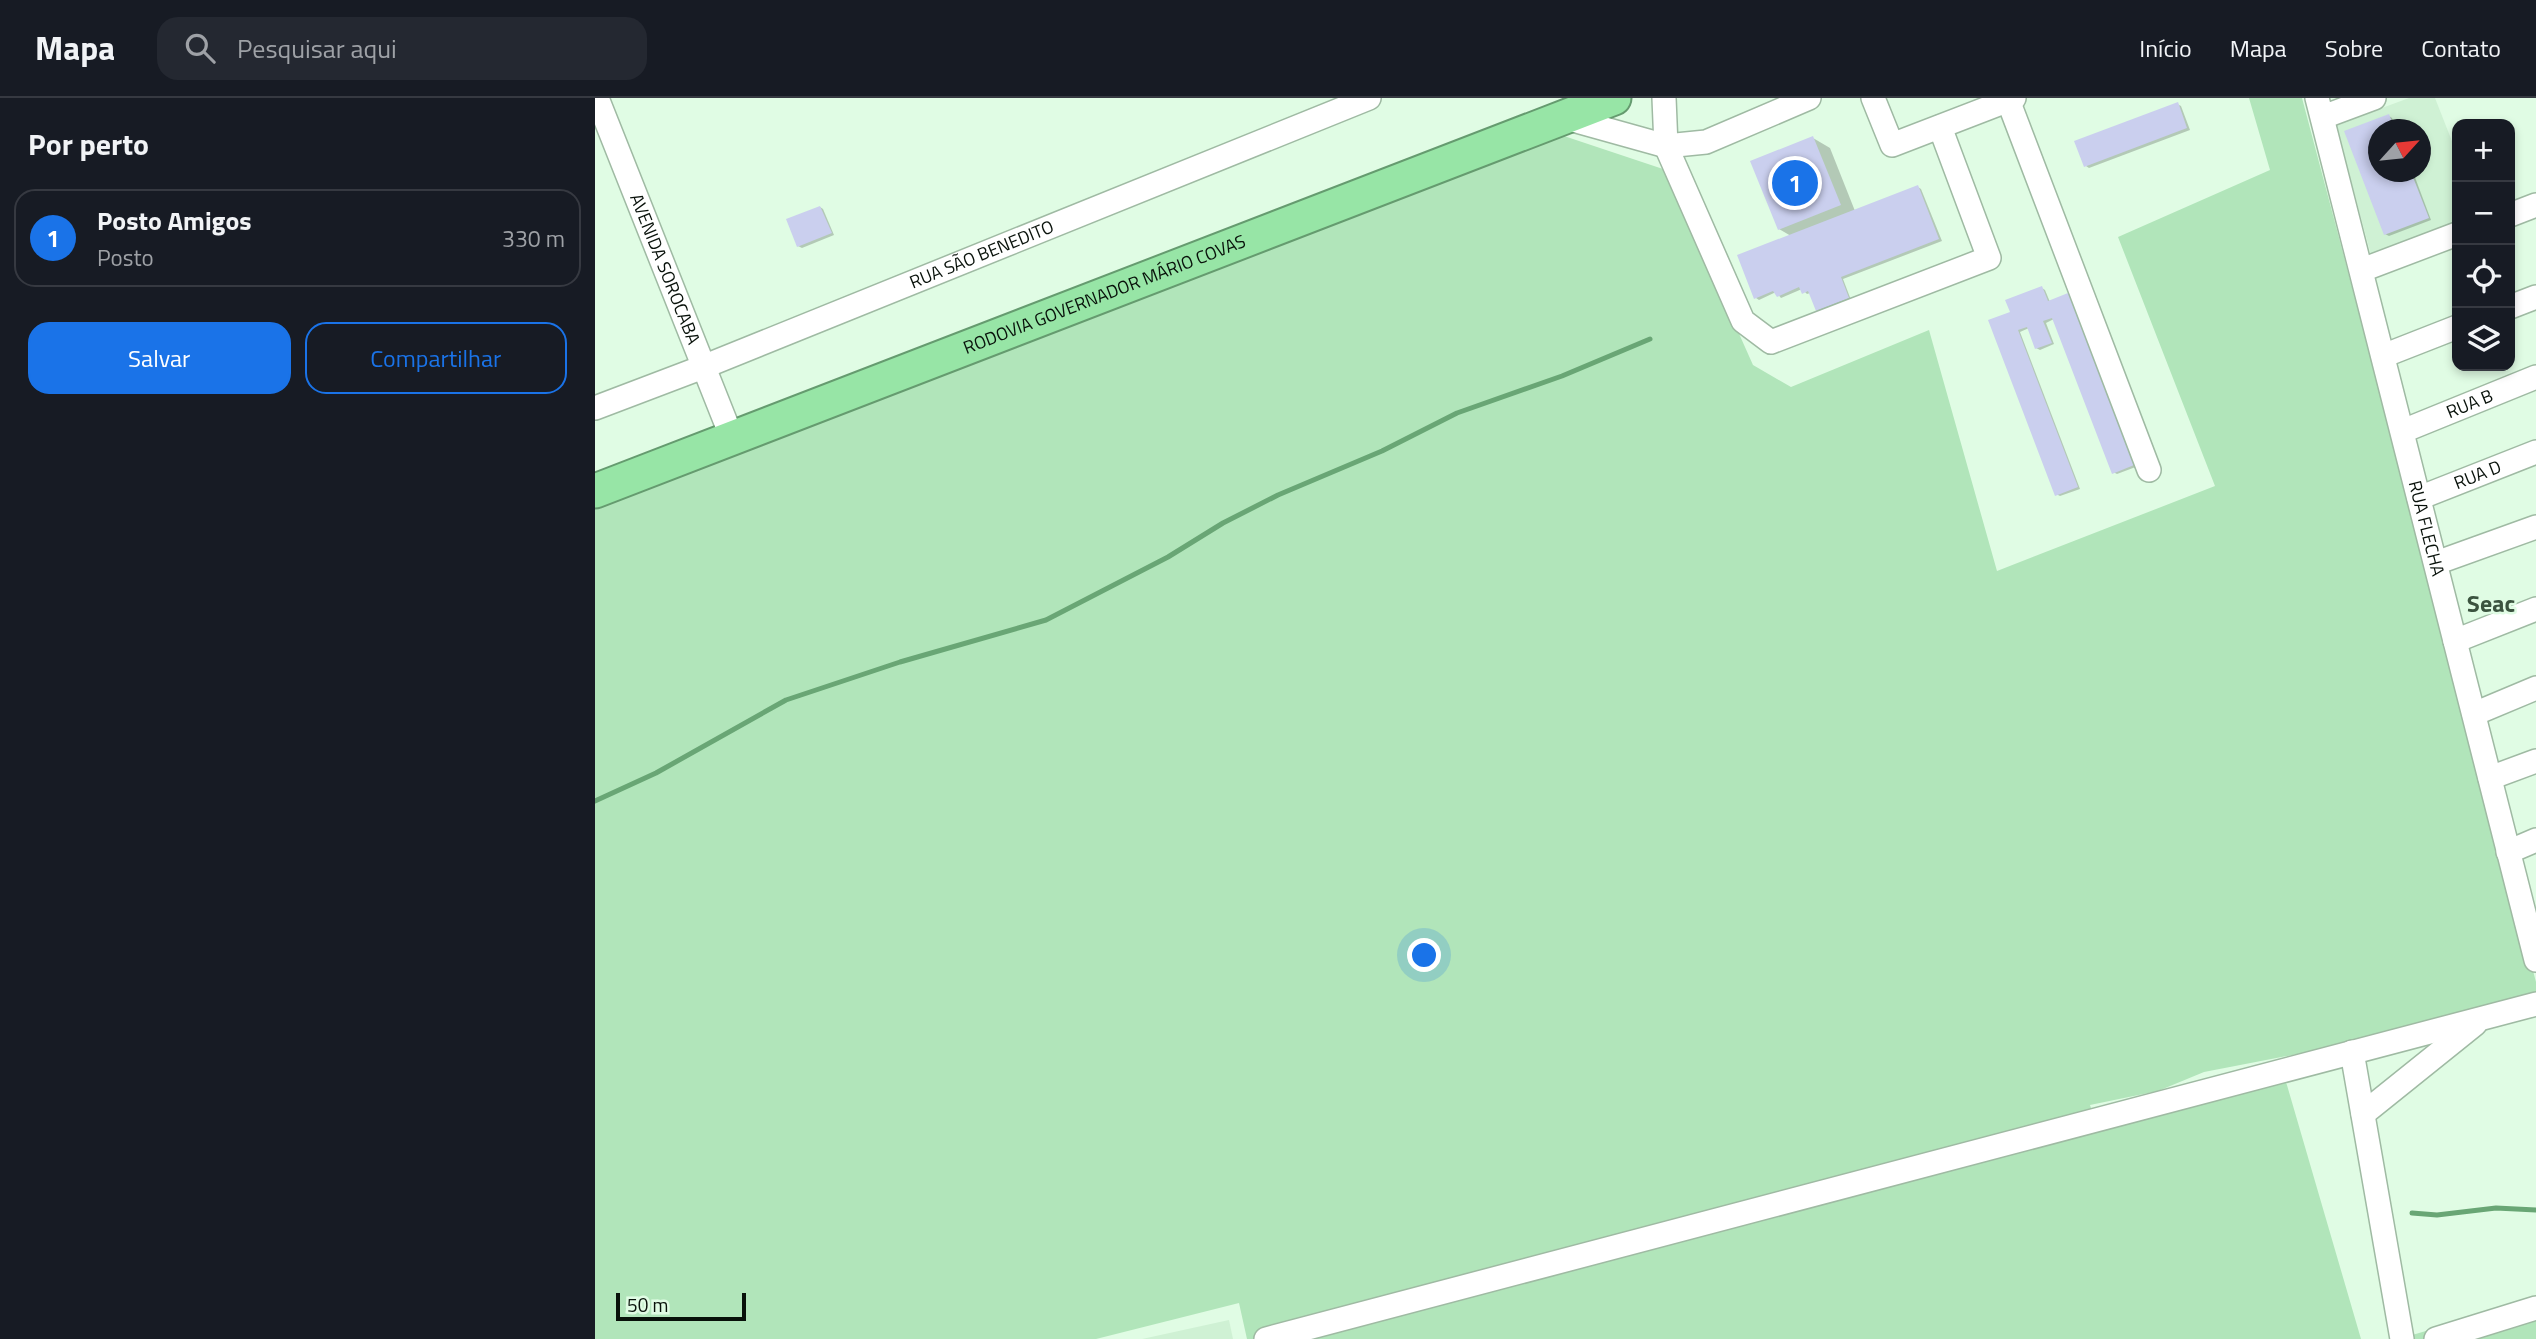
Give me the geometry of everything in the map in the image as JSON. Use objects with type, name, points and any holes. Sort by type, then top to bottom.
[{"type":"highway","name":"RODOVIA GOVERNADOR MÁRIO COVAS","points":[[595,491],[1614,98]]},
{"type":"street","name":"AVENIDA SOROCABA","points":[[597,98],[732,438]]},
{"type":"street","name":"RUA SÃO BENEDITO","points":[[595,408],[1369,98]]},
{"type":"street","points":[[1664,98],[1666,146],[1743,321],[1771,342],[1989,258],[1940,127]]},
{"type":"street","points":[[1562,117],[1666,146],[1706,142],[1809,98]]},
{"type":"street","points":[[1873,98],[1892,145],[2011,99],[2150,470]]},
{"type":"street","points":[[2320,108],[2374,98]]},
{"type":"street","name":"RUA FLECHA","points":[[2320,108],[2508,852],[2531,919],[2536,960]]},
{"type":"street","points":[[2515,213],[2536,205]]},
{"type":"street","points":[[2362,270],[2452,236]]},
{"type":"street","points":[[2515,305],[2536,297]]},
{"type":"street","points":[[2383,356],[2452,329]]},
{"type":"street","name":"RUA B","points":[[2403,431],[2536,377]]},
{"type":"street","name":"RUA D","points":[[2419,498],[2536,452]]},
{"type":"street","points":[[2436,563],[2536,527]]},
{"type":"street","points":[[2455,640],[2536,609]]},
{"type":"street","points":[[2474,714],[2536,688]]},
{"type":"street","points":[[2490,778],[2536,761]]},
{"type":"street","points":[[2508,852],[2536,840]]},
{"type":"street","points":[[1266,1339],[2536,1004]]},
{"type":"street","points":[[2363,1114],[2483,1018]]},
{"type":"street","points":[[2353,1052],[2402,1339]]},
{"type":"street","points":[[2436,1339],[2536,1308]]},
{"type":"shaded area","points":[[2249,98],[2302,98],[2536,982],[2536,998],[2483,1018],[2204,1072],[2158,1091],[2090,1105],[2098,1129],[2284,1075],[2361,1339],[1247,1339],[1239,1303],[1096,1339],[595,1339],[595,502],[1549,131],[1666,170],[1753,365],[1791,387],[1929,330],[1997,571],[2215,486],[2118,237],[2270,170]]},
{"type":"shaded area","points":[[2409,98],[2435,98],[2452,141],[2452,225],[2371,255],[2336,125]]},
{"type":"shaded area","points":[[2536,1298],[2536,1339],[2399,1339]]},
{"type":"shaded area","points":[[1229,1320],[1233,1339],[1142,1339]]},
{"type":"building","points":[[2178,102],[2187,128],[2084,167],[2074,141]]},
{"type":"building","points":[[2389,114],[2391,119],[2376,119]]},
{"type":"building","points":[[2368,122],[2368,182],[2415,182],[2429,218],[2384,235],[2344,131]]},
{"type":"building","points":[[1813,136],[1841,205],[1778,230],[1750,161]]},
{"type":"building","points":[[1918,185],[1939,239],[1841,277],[1849,298],[1816,311],[1808,291],[1802,294],[1799,287],[1777,297],[1773,291],[1754,299],[1737,255]]},
{"type":"building","points":[[820,206],[832,233],[797,247],[786,219]]},
{"type":"building","points":[[2042,286],[2048,301],[2073,291],[2139,463],[2112,474],[2052,318],[2043,321],[2052,343],[2035,349],[2027,327],[2018,330],[2078,487],[2055,496],[1988,320],[2010,312],[2005,300]]},
{"type":"waterway","points":[[595,801],[656,773],[786,700],[900,662],[1046,620],[1168,557],[1223,523],[1278,495],[1382,451],[1457,413],[1562,376],[1650,339]]},
{"type":"waterway","points":[[2412,1213],[2437,1215],[2496,1208],[2536,1210]]},
{"type":"place","name":"Posto Amigos","points":[[1795,183]]},
{"type":"district","name":"Seac","points":[[2491,604]]}]
